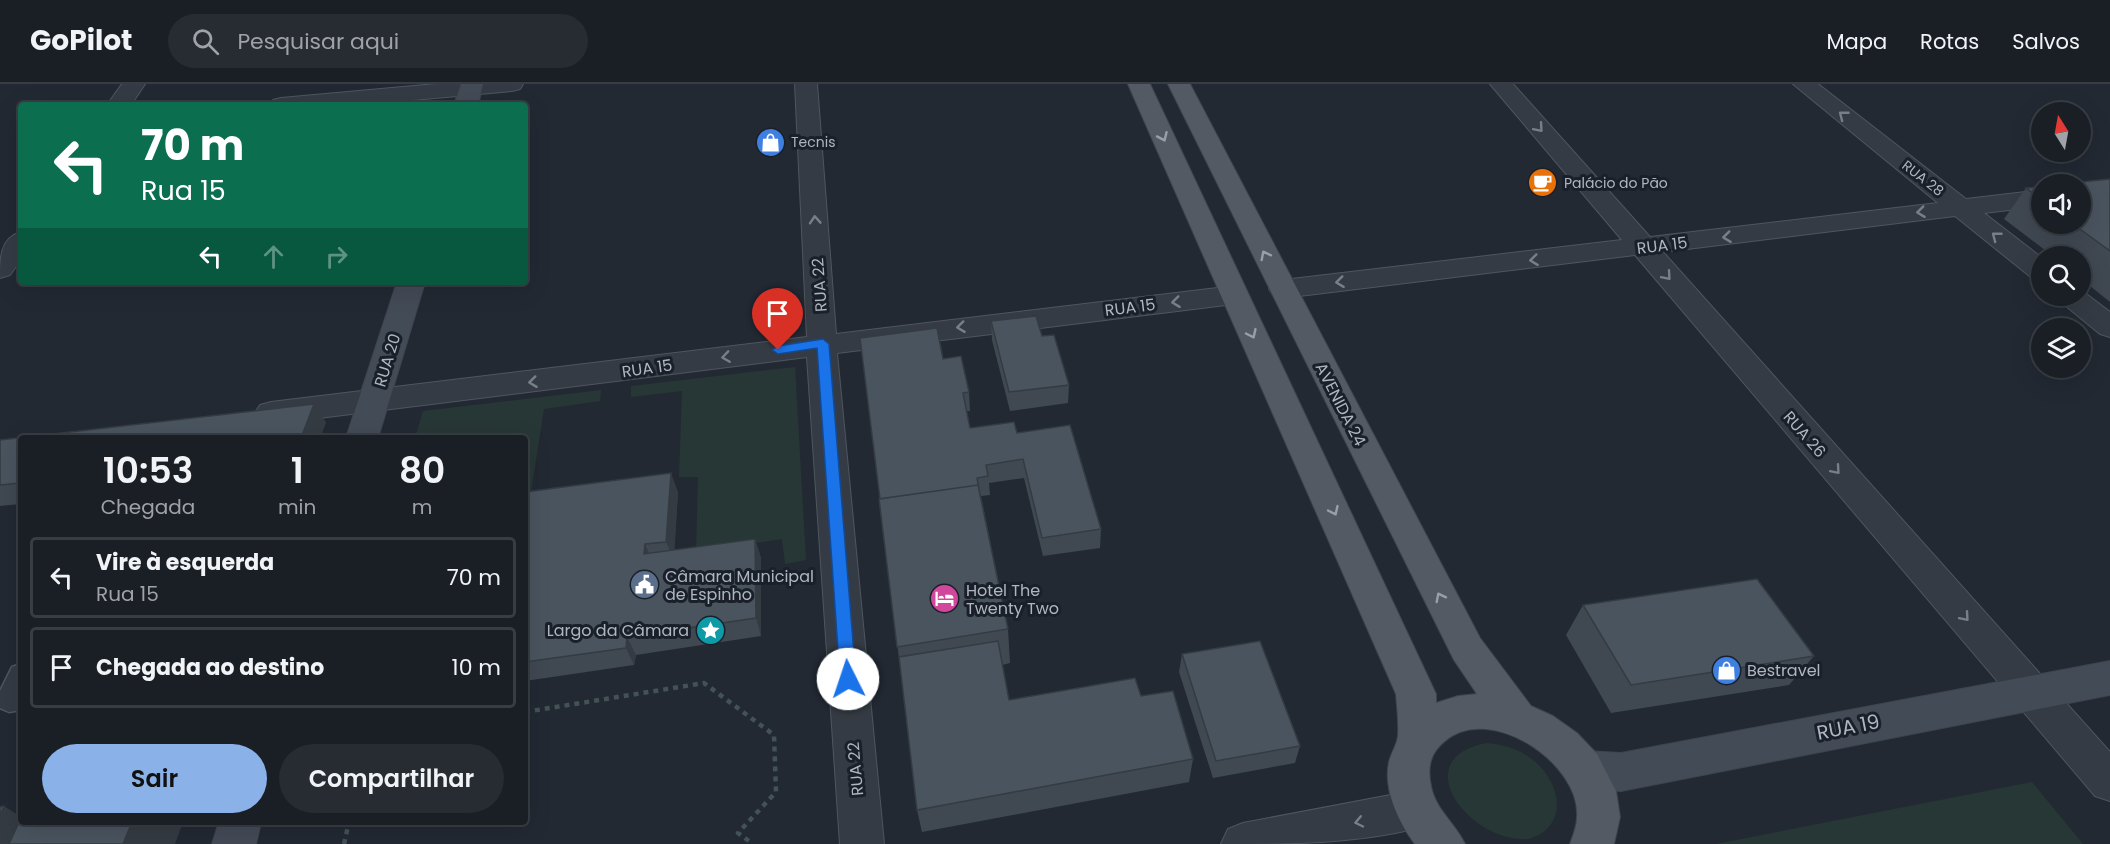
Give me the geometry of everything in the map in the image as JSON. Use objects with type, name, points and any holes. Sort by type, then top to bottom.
[{"type":"main road","points":[[1139,84],[1406,668],[1416,694],[1417,741],[1409,761],[1409,785],[1417,810],[1430,832],[1443,844]]},
{"type":"main road","name":"AVENIDA 24","points":[[1179,84],[1467,649],[1516,716]]},
{"type":"main road","name":"AVENIDA 24","points":[[1417,741],[1434,723],[1458,713],[1487,711],[1516,716],[1543,729],[1567,748],[1585,771],[1597,800],[1599,830],[1592,844]]},
{"type":"street","points":[[121,102],[134,84]]},
{"type":"street","points":[[324,102],[469,92],[512,84]]},
{"type":"street","name":"RUA 22","points":[[806,84],[823,344],[862,844]]},
{"type":"street","name":"RUA 26","points":[[1501,84],[2110,782]]},
{"type":"street","name":"RUA 28","points":[[1804,84],[2031,263]]},
{"type":"street","name":"RUA 15","points":[[1282,289],[2031,199]]},
{"type":"street","points":[[0,269],[18,244]]},
{"type":"street","name":"RUA 20","points":[[363,435],[410,285]]},
{"type":"street","name":"RUA 15","points":[[247,416],[1234,295]]},
{"type":"street","points":[[2084,306],[2110,327]]},
{"type":"street","name":"RUA 19","points":[[1585,771],[1621,772],[2110,678]]},
{"type":"street","points":[[1244,844],[1417,810]]},
{"type":"street","points":[[234,844],[239,825]]},
{"type":"lane","points":[[18,681],[9,700],[18,698]]},
{"type":"path","points":[[528,712],[704,683],[774,735],[776,792],[738,833],[753,844]]},
{"type":"path","points":[[344,844],[348,825]]},
{"type":"shaded area","points":[[795,367],[806,560],[785,564],[782,539],[696,552],[698,477],[679,477],[682,391],[631,397],[631,386]]},
{"type":"shaded area","points":[[601,390],[600,401],[544,409],[530,498],[528,498],[528,435],[416,435],[423,411]]},
{"type":"shaded area","points":[[1487,743],[1506,746],[1523,753],[1543,769],[1550,780],[1555,791],[1556,814],[1551,824],[1542,833],[1529,839],[1507,837],[1486,828],[1468,815],[1455,798],[1448,781],[1450,765],[1463,752]]},
{"type":"shaded area","points":[[2032,782],[2083,844],[1716,844]]},
{"type":"building","points":[[2110,179],[2110,251],[2087,234],[2091,234],[2091,181]]},
{"type":"building","points":[[1036,316],[1042,336],[1054,335],[1069,385],[1009,392],[991,321]]},
{"type":"building","points":[[937,328],[943,359],[961,356],[969,392],[963,393],[970,428],[1014,422],[1017,433],[1070,425],[1101,529],[1042,538],[1023,459],[986,465],[988,476],[977,478],[979,489],[978,485],[880,499],[860,338]]},
{"type":"building","points":[[314,404],[302,435],[44,435]]},
{"type":"building","points":[[18,438],[18,483],[0,485],[0,440]]},
{"type":"building","name":"Câmara Municipal de Espinho","points":[[671,473],[666,542],[645,544],[644,554],[755,539],[756,618],[627,637],[626,648],[528,662],[528,492]]},
{"type":"building","name":"Hotel The Twenty Two","points":[[978,485],[1008,629],[897,647],[879,499]]},
{"type":"building","points":[[1757,579],[1814,656],[1631,685],[1583,605]]},
{"type":"building","points":[[998,641],[1009,700],[1135,678],[1141,696],[1173,691],[1193,759],[917,810],[899,657]]},
{"type":"building","points":[[1260,641],[1300,746],[1216,761],[1182,654]]},
{"type":"building","points":[[18,824],[131,825],[123,844],[9,844]]},
{"type":"place","name":"Tecnis","points":[[770,142]]},
{"type":"place","name":"Palácio do Pão","points":[[1543,183]]},
{"type":"place","name":"Câmara Municipal de Espinho","points":[[644,585]]},
{"type":"place","name":"Hotel The Twenty Two","points":[[945,599]]},
{"type":"place","name":"Largo da Câmara","points":[[710,630]]},
{"type":"place","name":"Bestravel","points":[[1726,670]]},
{"type":"route","points":[[778,350],[823,344],[848,679]]}]
